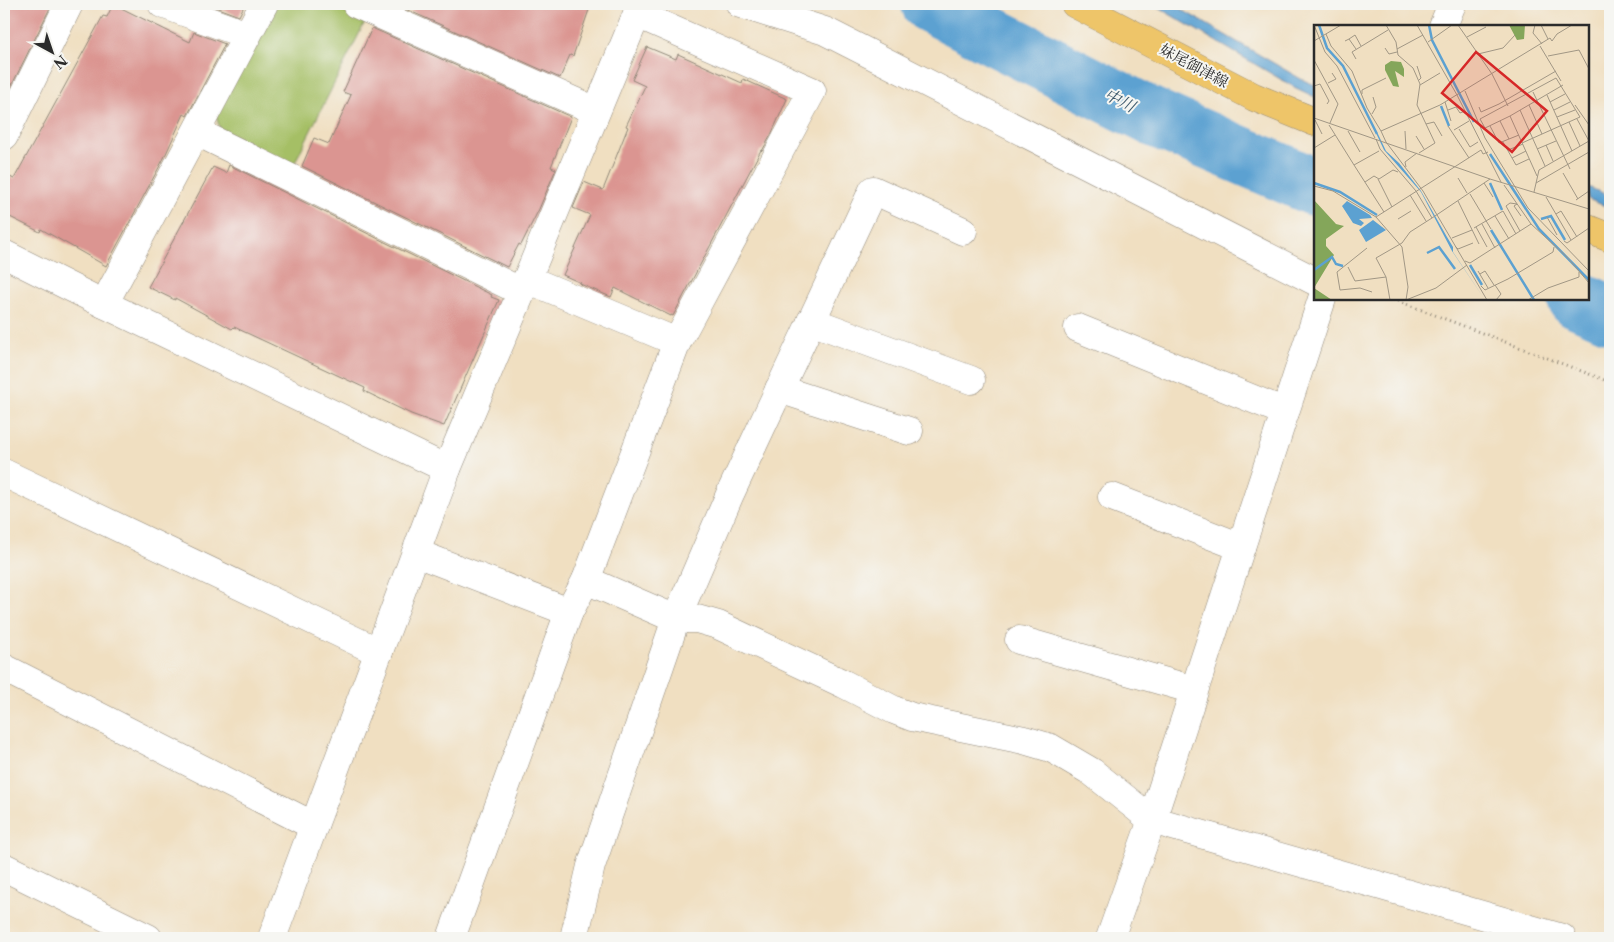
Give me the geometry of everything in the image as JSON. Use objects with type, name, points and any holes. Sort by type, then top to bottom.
[{"type":"main road","name":"妹尾御津線","points":[[1075,4],[1109,12],[1254,98],[1314,122]]},
{"type":"main road","points":[[1589,229],[1610,238]]},
{"type":"street","points":[[4,136],[70,4]]},
{"type":"street","points":[[162,4],[247,35]]},
{"type":"street","points":[[104,304],[264,4]]},
{"type":"street","points":[[356,4],[596,111]]},
{"type":"street","points":[[740,4],[825,31],[1314,280]]},
{"type":"street","points":[[1443,25],[1452,4]]},
{"type":"street","points":[[272,938],[447,469],[639,9],[812,91],[677,342],[586,580],[569,612],[451,938]]},
{"type":"street","points":[[196,132],[525,286],[677,342]]},
{"type":"street","points":[[574,938],[591,866],[676,619],[730,494],[873,190],[963,231]]},
{"type":"street","points":[[4,254],[447,469]]},
{"type":"street","points":[[1110,938],[1152,820],[1322,300]]},
{"type":"street","points":[[811,322],[970,380]]},
{"type":"street","points":[[1078,328],[1285,412]]},
{"type":"street","points":[[779,389],[909,431]]},
{"type":"street","points":[[4,473],[379,652]]},
{"type":"street","points":[[1112,497],[1241,547]]},
{"type":"street","points":[[416,552],[569,612]]},
{"type":"street","points":[[586,580],[676,619],[697,619],[718,625],[844,684],[868,698],[912,717],[1016,738],[1051,748],[1092,772],[1152,820],[1562,938]]},
{"type":"street","points":[[1019,640],[1194,690]]},
{"type":"street","points":[[4,668],[314,826]]},
{"type":"street","points":[[4,867],[148,938]]},
{"type":"path","points":[[1396,300],[1610,382]]},
{"type":"green space","points":[[275,4],[327,4],[366,20],[293,166],[220,130],[216,115]]},
{"type":"water","points":[[1152,4],[1172,4],[1301,79],[1314,85],[1314,97],[1294,87]]},
{"type":"water","points":[[1589,187],[1610,196],[1610,208],[1589,199]]},
{"type":"building","points":[[4,4],[52,4],[4,101]]},
{"type":"building","points":[[113,4],[190,42],[194,32],[225,44],[187,116],[184,114],[164,158],[106,266],[41,229],[40,232],[4,214],[4,174],[14,179],[103,16],[107,17]]},
{"type":"building","points":[[207,4],[245,4],[239,16]]},
{"type":"building","points":[[394,4],[591,4],[573,56],[570,55],[560,78]]},
{"type":"building","points":[[372,28],[571,117],[551,167],[556,169],[539,209],[521,245],[519,244],[507,267],[302,166],[314,138],[329,144],[351,95],[343,92]]},
{"type":"building","points":[[647,47],[676,59],[678,54],[742,83],[743,79],[787,99],[771,135],[761,150],[673,316],[615,288],[611,297],[563,275],[590,215],[573,208],[584,182],[603,190],[628,127],[626,126],[645,86],[632,80]]},
{"type":"building","points":[[229,165],[499,300],[444,426],[411,414],[364,391],[365,388],[234,327],[232,329],[175,298],[175,300],[148,287],[213,167],[226,173]]},
{"type":"waterway","name":"中川","points":[[930,4],[1152,117],[1314,187]]},
{"type":"waterway","name":"中川","points":[[1578,300],[1610,314]]}]
